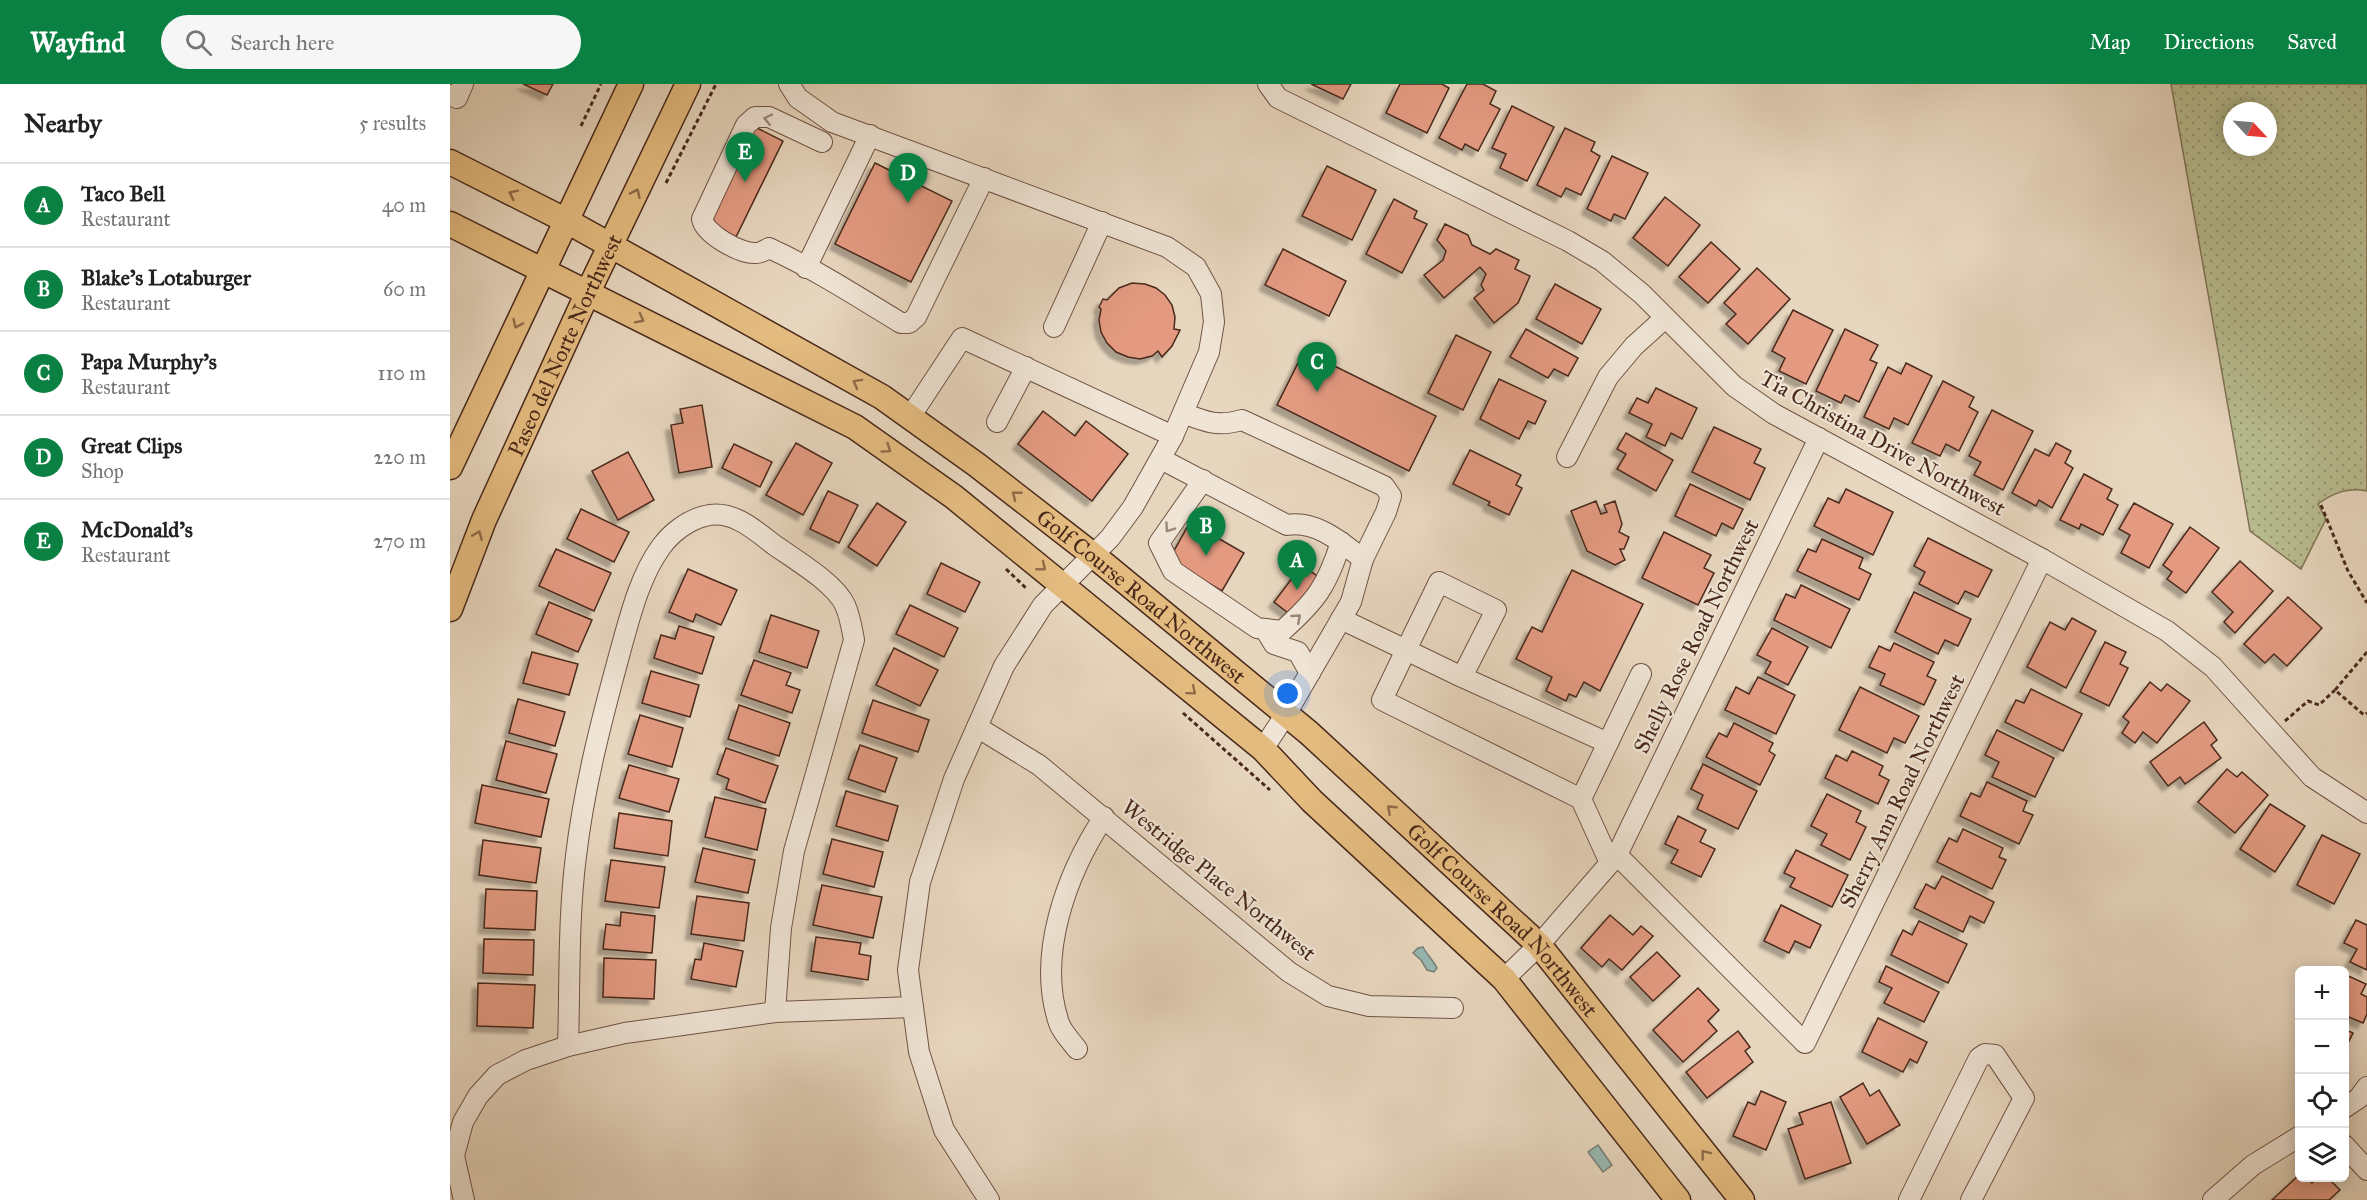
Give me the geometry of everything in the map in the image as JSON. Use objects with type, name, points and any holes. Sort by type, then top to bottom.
[{"type":"main road","points":[[450,467],[631,84]]},
{"type":"main road","name":"Paseo del Norte Northwest","points":[[450,609],[484,520],[588,292],[688,84]]},
{"type":"main road","name":"Golf Course Road Northwest","points":[[450,162],[565,220],[882,397],[977,465],[1093,555],[1286,714],[1539,945],[1742,1200]]},
{"type":"main road","name":"Golf Course Road Northwest","points":[[450,224],[855,427],[954,497],[1263,750],[1312,801],[1504,979],[1678,1200]]},
{"type":"street","points":[[450,95],[457,98],[463,84]]},
{"type":"street","points":[[789,84],[798,98],[832,122],[1167,247],[1196,267],[1211,294],[1214,322],[1209,352],[1173,436],[1133,507],[1110,538],[1043,605],[1004,666],[954,779],[920,882],[908,970],[919,1052],[944,1130],[989,1200]]},
{"type":"street","name":"Tia Christina Drive Northwest","points":[[1268,84],[1278,98],[1602,261],[1626,281],[1734,386],[1773,414],[2042,560],[2167,631],[2213,667],[2312,777],[2367,813]]},
{"type":"street","points":[[822,141],[769,117],[755,117],[747,124],[702,219],[704,226],[711,235],[748,253],[759,253],[769,248],[833,281],[901,323],[909,323],[916,317],[984,178]]},
{"type":"street","points":[[806,268],[870,135]]},
{"type":"street","points":[[1054,327],[1102,222]]},
{"type":"street","points":[[1567,457],[1608,377],[1634,345],[1665,318]]},
{"type":"street","points":[[909,417],[962,338],[1173,436]]},
{"type":"street","points":[[997,422],[1026,367]]},
{"type":"street","points":[[1183,413],[1212,424],[1224,425],[1242,420],[1384,486],[1391,496],[1386,512],[1363,559],[1351,602],[1263,750]]},
{"type":"street","name":"Shelly Rose Road Northwest","points":[[1613,859],[1819,438]]},
{"type":"street","points":[[1161,459],[1287,525],[1299,523],[1334,536],[1363,559]]},
{"type":"street","points":[[1203,480],[1159,543],[1173,571],[1257,628],[1282,631],[1309,607],[1331,573],[1341,542]]},
{"type":"street","points":[[568,1046],[570,935],[576,856],[591,765],[630,618],[648,571],[662,546],[688,522],[706,515],[725,515],[747,524],[831,587],[845,604],[852,625],[854,640],[794,851],[781,928],[775,1012]]},
{"type":"street","name":"Sherry Ann Road Northwest","points":[[1613,859],[1805,1043],[2042,560]]},
{"type":"street","points":[[1462,677],[1496,610],[1439,582],[1382,700],[1581,800],[1613,859],[1539,945],[1504,979]]},
{"type":"street","points":[[1341,619],[1608,743]]},
{"type":"street","points":[[1265,629],[1274,644],[1298,652],[1310,673]]},
{"type":"street","points":[[1581,800],[1641,674]]},
{"type":"street","name":"Westridge Place Northwest","points":[[977,727],[1039,765],[1289,972],[1328,996],[1369,1006],[1453,1008]]},
{"type":"street","points":[[1077,1049],[1060,1025],[1052,995],[1053,945],[1062,905],[1078,861],[1104,817]]},
{"type":"street","points":[[464,1200],[454,1156],[463,1122],[478,1096],[497,1076],[526,1060],[568,1046],[625,1033],[775,1012],[913,1007]]},
{"type":"street","points":[[1909,1200],[1979,1058],[1985,1054],[1995,1054],[2025,1098],[1971,1200]]},
{"type":"street","points":[[2349,1105],[2359,1098],[2367,1087]]},
{"type":"street","points":[[2213,1200],[2253,1165],[2295,1139]]},
{"type":"street","points":[[2349,1150],[2367,1170]]},
{"type":"path","points":[[581,126],[601,84]]},
{"type":"path","points":[[666,183],[716,84]]},
{"type":"path","points":[[2321,505],[2348,571],[2367,603]]},
{"type":"path","points":[[999,563],[1026,588]]},
{"type":"path","points":[[2271,731],[2308,702],[2319,705],[2367,652]]},
{"type":"path","points":[[2335,690],[2364,715],[2367,713]]},
{"type":"path","points":[[1181,712],[1270,790]]},
{"type":"green space","points":[[2171,84],[2367,84],[2367,491],[2341,492],[2318,504],[2326,519],[2301,569],[2250,531]]},
{"type":"water","points":[[1423,947],[1437,968],[1434,972],[1427,970],[1413,953]]},
{"type":"water","points":[[1598,1145],[1612,1165],[1603,1172],[1588,1152]]},
{"type":"building","points":[[523,84],[553,84],[547,95]]},
{"type":"building","points":[[1311,84],[1351,84],[1343,99]]},
{"type":"building","points":[[1400,84],[1442,84],[1449,88],[1427,133],[1386,113]]},
{"type":"building","points":[[1467,84],[1483,84],[1496,91],[1490,104],[1500,109],[1478,151],[1465,144],[1462,150],[1439,138]]},
{"type":"building","points":[[1512,106],[1554,127],[1527,181],[1500,168],[1506,154],[1492,148]]},
{"type":"building","points":[[753,126],[783,141],[736,237],[706,223]]},
{"type":"building","points":[[1565,128],[1595,142],[1591,151],[1600,156],[1581,195],[1566,188],[1561,197],[1537,185]]},
{"type":"building","points":[[1612,156],[1648,173],[1625,219],[1614,214],[1611,221],[1587,209]]},
{"type":"building","points":[[875,163],[952,201],[911,282],[835,244]]},
{"type":"building","points":[[1327,166],[1376,190],[1352,240],[1302,216]]},
{"type":"building","points":[[1665,197],[1700,225],[1668,266],[1633,238]]},
{"type":"building","points":[[1394,199],[1417,211],[1414,218],[1427,224],[1402,273],[1366,254]]},
{"type":"building","points":[[1445,224],[1468,235],[1472,245],[1490,254],[1496,249],[1519,260],[1515,269],[1530,276],[1518,303],[1494,323],[1474,298],[1484,290],[1481,285],[1486,274],[1480,267],[1444,298],[1424,275],[1443,260],[1446,251],[1437,240]]},
{"type":"building","points":[[1711,242],[1740,269],[1708,303],[1679,277]]},
{"type":"building","points":[[1283,249],[1346,281],[1329,316],[1265,285]]},
{"type":"building","points":[[1757,268],[1790,299],[1748,344],[1726,324],[1736,314],[1724,303]]},
{"type":"building","points":[[1132,283],[1156,288],[1172,305],[1175,317],[1174,329],[1180,330],[1172,346],[1162,357],[1158,351],[1152,356],[1140,359],[1128,357],[1116,352],[1101,332],[1099,320],[1101,309],[1099,307],[1103,299],[1107,300],[1119,288]]},
{"type":"building","points":[[1555,284],[1601,309],[1582,344],[1536,319]]},
{"type":"building","points":[[1793,310],[1833,330],[1806,384],[1779,371],[1785,358],[1772,351]]},
{"type":"building","points":[[1526,329],[1578,358],[1568,376],[1554,369],[1548,378],[1510,357]]},
{"type":"building","points":[[1845,329],[1878,345],[1870,360],[1877,363],[1859,402],[1845,395],[1841,403],[1816,391]]},
{"type":"building","points":[[1456,335],[1491,352],[1463,410],[1428,393]]},
{"type":"building","points":[[1304,351],[1436,416],[1409,471],[1277,405]]},
{"type":"building","points":[[1906,363],[1932,376],[1908,425],[1894,418],[1889,429],[1864,417],[1888,367],[1901,374]]},
{"type":"building","points":[[1499,379],[1546,401],[1535,424],[1528,421],[1519,439],[1480,419]]},
{"type":"building","points":[[1943,381],[1974,397],[1969,407],[1978,412],[1959,451],[1946,444],[1940,456],[1912,443]]},
{"type":"building","points":[[1656,388],[1697,408],[1682,439],[1671,433],[1665,446],[1646,437],[1652,424],[1629,413],[1637,398],[1648,403]]},
{"type":"building","points":[[702,405],[712,467],[679,473],[671,425],[683,423],[680,409]]},
{"type":"building","points":[[1992,410],[2033,431],[2003,490],[1974,475],[1981,462],[1969,456]]},
{"type":"building","points":[[1043,411],[1075,436],[1086,421],[1128,454],[1092,501],[1018,444]]},
{"type":"building","points":[[1714,427],[1761,449],[1754,463],[1765,468],[1750,500],[1692,472]]},
{"type":"building","points":[[1626,433],[1673,460],[1656,491],[1617,469],[1626,454],[1617,449]]},
{"type":"building","points":[[796,443],[832,463],[803,515],[766,495]]},
{"type":"building","points":[[2056,443],[2071,451],[2065,463],[2073,468],[2052,508],[2039,500],[2036,506],[2012,493],[2035,449],[2049,456]]},
{"type":"building","points":[[734,444],[772,462],[760,487],[722,468]]},
{"type":"building","points":[[1470,450],[1521,475],[1516,485],[1522,488],[1509,515],[1488,505],[1490,502],[1453,484]]},
{"type":"building","points":[[628,452],[654,500],[618,520],[592,471]]},
{"type":"building","points":[[2084,474],[2112,489],[2107,499],[2118,505],[2103,535],[2081,524],[2079,529],[2060,520]]},
{"type":"building","points":[[1690,484],[1743,509],[1733,529],[1722,523],[1716,536],[1675,516]]},
{"type":"building","points":[[1846,489],[1893,512],[1873,555],[1814,526],[1828,498],[1839,503]]},
{"type":"building","points":[[828,491],[858,505],[839,543],[810,529]]},
{"type":"building","points":[[1596,501],[1601,514],[1607,512],[1604,505],[1615,501],[1622,524],[1619,532],[1629,537],[1624,549],[1620,549],[1625,560],[1615,565],[1587,551],[1571,511]]},
{"type":"building","points":[[877,503],[906,522],[877,566],[848,547]]},
{"type":"building","points":[[2134,503],[2173,524],[2149,568],[2121,553],[2130,535],[2119,529]]},
{"type":"building","points":[[581,509],[629,532],[614,562],[567,539]]},
{"type":"building","points":[[1190,522],[1244,553],[1222,591],[1169,560]]},
{"type":"building","points":[[2190,527],[2219,548],[2186,593],[2167,579],[2172,572],[2163,565]]},
{"type":"building","points":[[1664,532],[1711,555],[1704,568],[1714,573],[1698,605],[1642,578]]},
{"type":"building","points":[[1928,538],[1992,570],[1978,597],[1965,591],[1958,604],[1919,584],[1925,572],[1914,566]]},
{"type":"building","points":[[1822,539],[1863,558],[1859,568],[1871,574],[1859,600],[1797,571],[1808,549],[1816,552]]},
{"type":"building","points":[[556,549],[611,573],[594,611],[539,586]]},
{"type":"building","points":[[2240,561],[2273,591],[2235,633],[2224,622],[2233,612],[2212,592]]},
{"type":"building","points":[[941,563],[980,582],[965,612],[927,594]]},
{"type":"building","points":[[1302,565],[1320,578],[1292,616],[1274,602]]},
{"type":"building","points":[[688,569],[737,590],[721,625],[696,614],[693,622],[669,612]]},
{"type":"building","points":[[1572,570],[1643,604],[1600,691],[1584,682],[1576,697],[1569,694],[1566,701],[1546,691],[1552,677],[1516,659],[1532,627],[1542,632]]},
{"type":"building","points":[[1801,585],[1850,609],[1831,648],[1774,620],[1786,594],[1795,598]]},
{"type":"building","points":[[1914,592],[1971,619],[1958,646],[1945,640],[1938,654],[1895,632]]},
{"type":"building","points":[[2288,597],[2322,628],[2287,666],[2274,654],[2265,663],[2244,644]]},
{"type":"building","points":[[549,602],[592,620],[578,652],[536,634]]},
{"type":"building","points":[[910,605],[958,628],[944,657],[896,634]]},
{"type":"building","points":[[771,615],[819,631],[807,668],[759,652]]},
{"type":"building","points":[[2072,618],[2096,631],[2066,688],[2027,667],[2050,622],[2065,630]]},
{"type":"building","points":[[679,626],[714,637],[702,674],[654,658],[661,635],[675,639]]},
{"type":"building","points":[[1772,628],[1808,647],[1788,685],[1765,673],[1771,662],[1757,655]]},
{"type":"building","points":[[2105,642],[2126,652],[2120,664],[2128,668],[2109,706],[2080,692]]},
{"type":"building","points":[[1894,643],[1934,662],[1927,676],[1936,680],[1924,705],[1880,685],[1885,674],[1869,667],[1879,646],[1890,651]]},
{"type":"building","points":[[894,648],[938,670],[920,706],[876,685]]},
{"type":"building","points":[[532,652],[578,664],[569,695],[523,683]]},
{"type":"building","points":[[754,660],[791,673],[786,685],[800,690],[792,713],[741,695]]},
{"type":"building","points":[[651,671],[699,685],[690,717],[642,703]]},
{"type":"building","points":[[1758,677],[1795,695],[1776,734],[1725,710],[1736,687],[1749,694]]},
{"type":"building","points":[[2150,682],[2161,691],[2167,684],[2190,701],[2157,743],[2143,732],[2135,743],[2122,733],[2129,722],[2123,717]]},
{"type":"building","points":[[1860,687],[1919,716],[1905,743],[1894,738],[1887,753],[1839,730]]},
{"type":"building","points":[[2031,689],[2082,714],[2063,751],[2005,722],[2016,700],[2024,703]]},
{"type":"building","points":[[518,699],[565,712],[555,746],[509,733]]},
{"type":"building","points":[[873,700],[929,720],[918,752],[862,733]]},
{"type":"building","points":[[739,705],[790,723],[779,756],[728,739]]},
{"type":"building","points":[[640,715],[683,728],[672,767],[628,754]]},
{"type":"building","points":[[2204,722],[2217,740],[2211,745],[2221,758],[2185,784],[2180,777],[2168,786],[2150,762]]},
{"type":"building","points":[[1734,723],[1773,743],[1769,751],[1775,755],[1760,785],[1706,757],[1719,733],[1727,737]]},
{"type":"building","points":[[1997,730],[2054,758],[2035,797],[1992,777],[1999,762],[1985,755]]},
{"type":"building","points":[[506,741],[557,754],[546,793],[496,780]]},
{"type":"building","points":[[860,745],[897,758],[885,792],[848,779]]},
{"type":"building","points":[[726,748],[778,766],[765,803],[726,789],[729,779],[717,774]]},
{"type":"building","points":[[1852,751],[1883,766],[1879,775],[1889,780],[1878,804],[1825,778],[1836,755],[1847,761]]},
{"type":"building","points":[[1703,764],[1757,791],[1738,829],[1697,809],[1703,795],[1691,789]]},
{"type":"building","points":[[629,765],[679,779],[669,812],[619,798]]},
{"type":"building","points":[[2227,769],[2237,777],[2242,772],[2268,795],[2235,833],[2198,802]]},
{"type":"building","points":[[1987,782],[2027,801],[2023,811],[2033,815],[2019,844],[1960,816],[1971,793],[1980,797]]},
{"type":"building","points":[[482,785],[549,799],[541,837],[475,823]]},
{"type":"building","points":[[846,791],[898,806],[888,841],[836,826]]},
{"type":"building","points":[[1827,794],[1861,811],[1856,822],[1866,827],[1850,860],[1821,845],[1827,834],[1811,826]]},
{"type":"building","points":[[715,797],[766,809],[757,850],[705,837]]},
{"type":"building","points":[[2270,804],[2305,826],[2275,872],[2240,849]]},
{"type":"building","points":[[619,813],[672,821],[668,856],[614,848]]},
{"type":"building","points":[[1678,816],[1706,830],[1700,842],[1715,849],[1701,877],[1671,863],[1678,850],[1665,844]]},
{"type":"building","points":[[1963,829],[2003,848],[1999,857],[2006,860],[1992,889],[1937,862],[1949,838],[1957,842]]},
{"type":"building","points":[[2322,835],[2360,854],[2334,904],[2297,885]]},
{"type":"building","points":[[832,839],[883,852],[874,887],[823,874]]},
{"type":"building","points":[[483,840],[541,848],[536,883],[479,875]]},
{"type":"building","points":[[703,848],[755,860],[748,893],[695,882]]},
{"type":"building","points":[[1796,850],[1848,875],[1832,907],[1790,887],[1795,878],[1784,873]]},
{"type":"building","points":[[611,860],[665,867],[659,908],[605,901]]},
{"type":"building","points":[[1942,876],[1994,902],[1984,923],[1970,916],[1963,932],[1914,908],[1926,884],[1935,889]]},
{"type":"building","points":[[822,885],[882,897],[873,938],[813,925]]},
{"type":"building","points":[[486,889],[537,891],[535,930],[484,928]]},
{"type":"building","points":[[697,896],[749,903],[744,941],[691,934]]},
{"type":"building","points":[[1781,905],[1821,925],[1810,948],[1795,941],[1789,953],[1764,941]]},
{"type":"building","points":[[621,912],[655,916],[652,953],[603,949],[606,924],[620,926]]},
{"type":"building","points":[[1610,915],[1633,935],[1641,926],[1653,936],[1622,970],[1609,959],[1602,967],[1581,948]]},
{"type":"building","points":[[2356,920],[2367,925],[2367,970],[2350,962],[2357,949],[2344,943]]},
{"type":"building","points":[[1919,921],[1967,944],[1948,983],[1891,955],[1903,930],[1912,935]]},
{"type":"building","points":[[816,937],[861,943],[859,954],[871,956],[868,980],[811,971]]},
{"type":"building","points":[[484,939],[534,940],[533,975],[483,973]]},
{"type":"building","points":[[704,943],[743,951],[736,987],[691,979],[695,959],[701,960]]},
{"type":"building","points":[[1657,952],[1680,976],[1653,1001],[1630,977]]},
{"type":"building","points":[[604,958],[656,960],[654,999],[603,997]]},
{"type":"building","points":[[1886,966],[1939,992],[1924,1022],[1884,1003],[1892,988],[1879,982]]},
{"type":"building","points":[[2349,976],[2366,984],[2361,994],[2367,997],[2367,1014],[2363,1023],[2349,1017]]},
{"type":"building","points":[[478,983],[535,985],[533,1028],[477,1026]]},
{"type":"building","points":[[1698,988],[1719,1010],[1708,1021],[1717,1031],[1683,1062],[1653,1030]]},
{"type":"building","points":[[1878,1018],[1927,1042],[1917,1063],[1910,1059],[1903,1072],[1862,1052]]},
{"type":"building","points":[[1738,1031],[1750,1047],[1745,1051],[1753,1062],[1707,1098],[1686,1072]]},
{"type":"building","points":[[1863,1083],[1870,1096],[1879,1090],[1900,1125],[1867,1144],[1840,1097]]},
{"type":"building","points":[[1761,1091],[1786,1102],[1766,1150],[1733,1136],[1748,1102],[1755,1105]]},
{"type":"building","points":[[1831,1102],[1851,1163],[1805,1179],[1788,1129],[1803,1124],[1799,1113]]},
{"type":"building","points":[[2295,1179],[2295,1182],[2332,1182],[2340,1190],[2329,1200],[2272,1200]]},
{"type":"place","name":"McDonald's","points":[[745,182]]},
{"type":"place","name":"Great Clips","points":[[908,203]]},
{"type":"place","name":"Papa Murphy's","points":[[1317,392]]},
{"type":"place","name":"Blake's Lotaburger","points":[[1206,556]]},
{"type":"place","name":"Taco Bell","points":[[1297,590]]}]
